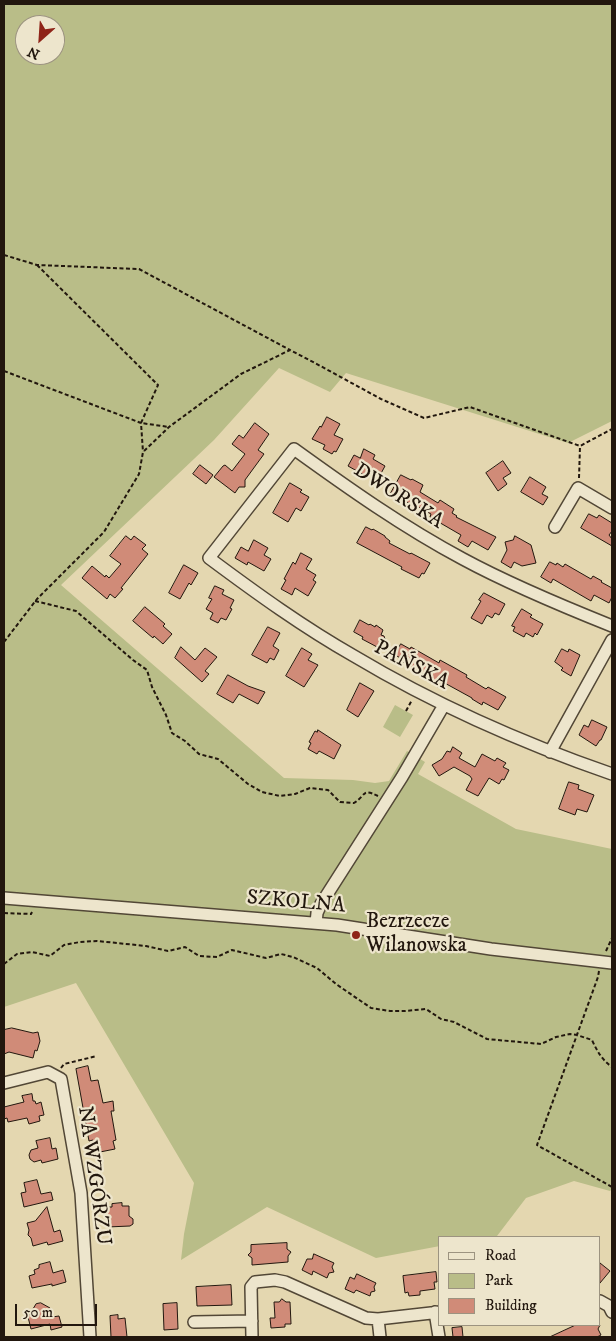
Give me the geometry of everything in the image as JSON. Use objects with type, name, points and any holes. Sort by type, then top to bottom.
[{"type":"street","name":"DWORSKA","points":[[210,558],[294,449],[364,499],[462,558],[519,587],[612,626]]},
{"type":"street","points":[[555,527],[578,488],[612,508]]},
{"type":"street","name":"PAŃSKA","points":[[210,558],[317,634],[381,672],[444,705],[510,736],[612,774]]},
{"type":"street","points":[[550,752],[612,640]]},
{"type":"street","points":[[316,923],[317,913],[321,904],[402,777],[444,705]]},
{"type":"street","name":"SZKOLNA","points":[[4,898],[316,923],[366,929],[604,967]]},
{"type":"street","points":[[4,1082],[48,1072],[54,1075]]},
{"type":"street","name":"NA WZGÓRZU","points":[[54,1075],[60,1079],[81,1193],[90,1337]]},
{"type":"street","points":[[252,1337],[251,1287],[255,1282],[275,1280],[285,1282],[366,1318],[378,1319],[438,1312]]},
{"type":"street","points":[[601,1302],[609,1306],[612,1312]]},
{"type":"street","points":[[378,1319],[380,1337]]},
{"type":"street","points":[[194,1322],[252,1322]]},
{"type":"path","points":[[4,255],[37,265],[139,269],[290,350]]},
{"type":"path","points":[[37,265],[158,385],[142,423],[143,452]]},
{"type":"path","points":[[4,371],[142,423],[168,427]]},
{"type":"path","points":[[578,488],[580,446]]},
{"type":"path","points":[[36,601],[76,611],[147,670],[152,687],[166,715],[172,733],[200,754],[218,759],[254,788],[280,796],[295,794],[310,788],[328,790],[340,802],[345,803],[354,803],[366,792],[387,800]]},
{"type":"path","points":[[4,913],[31,914],[35,910]]},
{"type":"path","points":[[612,938],[604,967],[598,977],[537,1145],[612,1187]]},
{"type":"path","points":[[4,964],[16,954],[32,952],[50,956],[64,945],[80,942],[146,946],[168,951],[184,947],[199,956],[217,957],[232,950],[266,958],[281,954],[293,957],[316,968],[371,1008],[397,1011],[426,1009],[487,1039],[541,1044],[556,1037],[570,1034],[577,1035],[592,1040],[597,1052],[612,1067]]},
{"type":"path","points":[[54,1075],[64,1064],[97,1056]]},
{"type":"green space","points":[[4,4],[612,4],[612,421],[568,443],[346,373],[330,392],[279,368],[214,440],[61,585],[284,778],[353,780],[375,783],[389,781],[407,751],[425,762],[418,774],[516,829],[612,849],[612,1189],[610,1191],[574,1181],[526,1198],[497,1236],[438,1236],[438,1246],[376,1258],[267,1207],[181,1260],[194,1183],[76,983],[4,1007]]},
{"type":"green space","points":[[395,705],[413,715],[400,737],[383,727]]},
{"type":"building","points":[[327,417],[340,424],[334,435],[343,439],[336,452],[334,451],[332,454],[323,449],[325,445],[312,439]]},
{"type":"building","points":[[255,423],[269,434],[258,450],[264,454],[245,480],[245,487],[239,487],[235,493],[214,477],[225,465],[232,471],[245,454],[232,444],[239,435],[243,438]]},
{"type":"building","points":[[364,449],[375,455],[373,459],[385,466],[378,479],[367,473],[366,476],[348,466],[354,455],[360,458]]},
{"type":"building","points":[[503,461],[511,473],[503,478],[507,484],[498,491],[486,473]]},
{"type":"building","points":[[200,465],[213,475],[206,484],[193,474]]},
{"type":"building","points":[[401,475],[423,485],[420,492],[438,503],[440,500],[454,509],[452,513],[456,517],[496,537],[488,550],[472,541],[468,547],[458,541],[461,535],[430,517],[431,514],[391,493]]},
{"type":"building","points":[[530,477],[546,487],[542,494],[548,497],[543,505],[521,492]]},
{"type":"building","points":[[290,483],[309,497],[301,511],[296,508],[288,522],[273,513]]},
{"type":"building","points":[[589,514],[597,518],[599,515],[612,523],[612,531],[609,535],[612,539],[612,546],[581,528]]},
{"type":"building","points":[[366,527],[385,536],[390,541],[389,543],[430,563],[424,574],[422,573],[419,578],[357,543]]},
{"type":"building","points":[[126,536],[131,540],[134,536],[146,545],[142,549],[148,554],[115,598],[110,594],[107,599],[82,578],[92,566],[109,578],[121,564],[110,556]]},
{"type":"building","points":[[515,536],[531,545],[536,563],[522,566],[514,562],[511,568],[501,562],[507,550],[505,542],[513,540]]},
{"type":"building","points":[[254,540],[268,548],[264,555],[271,559],[264,571],[248,562],[247,565],[235,558],[241,547],[248,551]]},
{"type":"building","points":[[301,553],[312,559],[306,569],[316,575],[313,580],[316,582],[308,596],[295,588],[292,595],[281,589],[293,562],[295,564]]},
{"type":"building","points":[[550,562],[556,565],[557,563],[563,567],[565,564],[591,579],[593,576],[602,581],[612,588],[612,597],[609,603],[594,595],[591,601],[553,579],[551,583],[541,577]]},
{"type":"building","points":[[184,565],[198,573],[191,585],[189,583],[180,599],[169,593]]},
{"type":"building","points":[[215,586],[224,590],[222,594],[234,600],[226,620],[221,618],[218,623],[210,619],[213,613],[206,609],[212,599],[209,598]]},
{"type":"building","points":[[484,593],[505,604],[499,615],[495,613],[492,618],[487,615],[482,624],[471,618]]},
{"type":"building","points":[[145,607],[165,624],[163,626],[172,634],[163,644],[133,621]]},
{"type":"building","points":[[522,609],[532,615],[530,617],[543,624],[537,635],[535,633],[533,637],[526,633],[524,637],[513,631],[515,627],[512,626]]},
{"type":"building","points":[[360,620],[375,627],[376,625],[383,630],[381,635],[384,636],[386,642],[379,648],[362,639],[363,637],[354,632]]},
{"type":"building","points":[[268,627],[280,633],[273,646],[279,650],[274,660],[270,658],[267,663],[252,655]]},
{"type":"building","points":[[401,644],[410,649],[411,647],[439,663],[440,660],[467,675],[466,677],[486,689],[488,687],[506,697],[498,710],[483,702],[482,705],[441,681],[438,687],[428,681],[430,678],[395,655]]},
{"type":"building","points":[[181,647],[195,660],[205,648],[217,657],[205,671],[209,674],[202,682],[175,658]]},
{"type":"building","points":[[302,648],[312,654],[308,660],[318,665],[304,687],[286,676]]},
{"type":"building","points":[[562,649],[568,652],[569,649],[580,655],[571,676],[561,670],[563,668],[555,662]]},
{"type":"building","points":[[228,675],[248,686],[265,692],[258,704],[239,694],[233,703],[217,694]]},
{"type":"building","points":[[360,683],[374,691],[358,717],[347,710]]},
{"type":"building","points":[[592,720],[607,727],[596,746],[579,735],[584,725],[588,727]]},
{"type":"building","points":[[318,730],[341,745],[334,759],[319,751],[317,754],[308,749],[311,743],[309,742],[315,731],[317,732]]},
{"type":"building","points":[[453,747],[462,753],[459,758],[475,767],[482,754],[495,761],[497,758],[506,763],[503,767],[509,770],[504,780],[502,779],[499,784],[489,778],[478,796],[466,790],[472,779],[470,776],[454,767],[439,776],[432,765],[442,759],[447,751],[450,752]]},
{"type":"building","points":[[569,782],[579,785],[578,789],[594,795],[587,812],[577,809],[575,815],[559,809]]},
{"type":"building","points":[[12,1028],[33,1033],[38,1032],[40,1041],[33,1058],[9,1052],[4,1054],[4,1030]]},
{"type":"building","points":[[88,1066],[91,1081],[98,1080],[103,1103],[113,1101],[114,1111],[111,1111],[116,1140],[113,1141],[115,1149],[95,1153],[93,1140],[89,1141],[76,1069]]},
{"type":"building","points":[[32,1094],[33,1101],[36,1104],[41,1102],[44,1115],[39,1116],[40,1121],[29,1124],[27,1118],[8,1122],[7,1118],[4,1119],[4,1107],[24,1102],[22,1096]]},
{"type":"building","points":[[50,1138],[52,1149],[56,1148],[58,1159],[42,1163],[41,1160],[34,1162],[30,1159],[31,1150],[38,1148],[36,1141]]},
{"type":"building","points":[[37,1180],[41,1194],[51,1192],[53,1200],[24,1207],[21,1193],[26,1192],[24,1183]]},
{"type":"building","points":[[122,1203],[122,1206],[129,1206],[129,1216],[133,1219],[133,1224],[130,1226],[107,1227],[106,1207]]},
{"type":"building","points":[[47,1207],[54,1232],[60,1230],[63,1241],[48,1245],[47,1242],[33,1246],[28,1235],[27,1223],[35,1221]]},
{"type":"building","points":[[287,1243],[287,1249],[291,1252],[288,1256],[288,1262],[252,1265],[252,1258],[248,1255],[251,1252],[251,1245]]},
{"type":"building","points":[[314,1254],[334,1263],[332,1267],[334,1272],[329,1273],[327,1278],[313,1271],[312,1275],[302,1270],[307,1259],[312,1259]]},
{"type":"building","points":[[50,1262],[53,1273],[63,1270],[66,1282],[52,1286],[52,1284],[32,1288],[29,1276],[35,1274],[34,1270],[39,1268],[39,1265]]},
{"type":"building","points":[[601,1264],[610,1271],[601,1282]]},
{"type":"building","points":[[436,1272],[437,1282],[434,1282],[435,1289],[420,1291],[420,1295],[409,1296],[408,1292],[405,1293],[403,1276]]},
{"type":"building","points":[[357,1274],[376,1283],[375,1291],[371,1292],[370,1296],[356,1290],[354,1293],[345,1289],[350,1277],[354,1279]]},
{"type":"building","points":[[231,1285],[232,1305],[197,1306],[196,1287]]},
{"type":"building","points":[[282,1299],[290,1302],[291,1324],[285,1324],[285,1327],[271,1328],[270,1318],[275,1318],[274,1302],[279,1302]]},
{"type":"building","points":[[41,1303],[50,1308],[52,1317],[59,1316],[62,1327],[51,1330],[50,1324],[31,1329],[28,1317],[36,1304]]},
{"type":"building","points":[[177,1303],[178,1329],[164,1330],[163,1304]]},
{"type":"building","points":[[118,1315],[118,1319],[125,1318],[127,1337],[111,1337],[110,1316]]},
{"type":"building","points":[[574,1326],[600,1326],[598,1329],[601,1335],[597,1337],[550,1337]]},
{"type":"building","points":[[462,1327],[463,1337],[453,1337],[452,1328]]},
{"type":"place","name":"Bezrzecze Wilanowska","points":[[356,935]]}]
